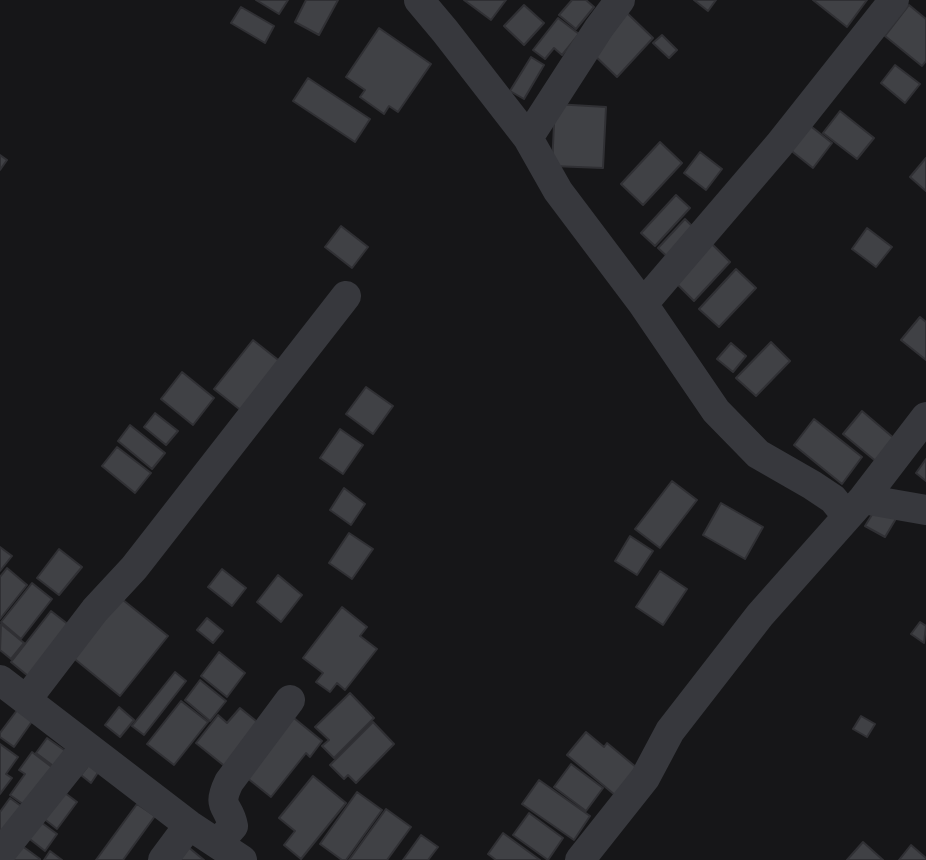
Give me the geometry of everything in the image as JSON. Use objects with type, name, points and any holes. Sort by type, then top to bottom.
[{"type":"street","points":[[419,0],[528,138],[558,191],[643,304],[716,411],[745,441],[774,465],[832,499],[855,508],[926,510]]},
{"type":"street","points":[[528,138],[620,0]]},
{"type":"street","points":[[643,304],[779,145],[894,0]]},
{"type":"street","points":[[27,699],[95,610],[134,568],[346,296]]},
{"type":"street","points":[[580,860],[645,778],[670,731],[760,615],[855,508],[926,417]]},
{"type":"street","points":[[0,680],[189,825],[230,851],[233,827],[222,797],[229,782],[290,700]]},
{"type":"street","points":[[0,854],[86,746]]},
{"type":"street","points":[[163,860],[189,825]]},
{"type":"building","points":[[256,0],[288,0],[279,14]]},
{"type":"building","points":[[306,0],[338,0],[319,35],[295,22]]},
{"type":"building","points":[[464,0],[506,0],[491,20]]},
{"type":"building","points":[[572,0],[586,0],[594,7],[576,29],[559,15]]},
{"type":"building","points":[[694,0],[716,0],[708,11]]},
{"type":"building","points":[[813,0],[867,0],[847,27]]},
{"type":"building","points":[[524,5],[544,23],[524,45],[504,26]]},
{"type":"building","points":[[909,5],[926,19],[926,61],[922,66],[885,36]]},
{"type":"building","points":[[241,7],[274,26],[265,43],[231,23]]},
{"type":"building","points":[[627,13],[653,38],[617,77],[591,52]]},
{"type":"building","points":[[558,18],[579,34],[562,55],[554,48],[545,59],[533,50]]},
{"type":"building","points":[[379,28],[431,64],[398,112],[389,106],[384,114],[360,97],[365,90],[346,77]]},
{"type":"building","points":[[662,35],[677,50],[669,58],[653,43]]},
{"type":"building","points":[[531,57],[544,65],[524,99],[510,91]]},
{"type":"building","points":[[895,65],[920,84],[905,103],[881,83]]},
{"type":"building","points":[[308,78],[370,119],[355,142],[293,101]]},
{"type":"building","points":[[555,104],[606,107],[603,168],[552,166]]},
{"type":"building","points":[[840,111],[874,138],[857,159],[823,133]]},
{"type":"building","points":[[803,120],[832,143],[813,168],[784,145]]},
{"type":"building","points":[[660,142],[682,163],[643,205],[621,184]]},
{"type":"building","points":[[700,152],[722,169],[706,190],[684,173]]},
{"type":"building","points":[[0,155],[7,160],[0,170]]},
{"type":"building","points":[[926,158],[926,191],[910,177]]},
{"type":"building","points":[[676,195],[690,208],[655,246],[641,233]]},
{"type":"building","points":[[685,219],[699,233],[672,261],[658,248]]},
{"type":"building","points":[[341,226],[368,247],[352,268],[325,247]]},
{"type":"building","points":[[867,228],[892,247],[876,267],[852,249]]},
{"type":"building","points":[[709,241],[730,262],[694,301],[673,280]]},
{"type":"building","points":[[736,269],[756,288],[719,327],[699,309]]},
{"type":"building","points":[[920,317],[926,322],[926,360],[901,340]]},
{"type":"building","points":[[253,340],[282,363],[243,412],[214,389]]},
{"type":"building","points":[[771,342],[790,361],[756,396],[736,378]]},
{"type":"building","points":[[731,343],[746,356],[733,372],[717,359]]},
{"type":"building","points":[[182,372],[214,398],[193,425],[161,399]]},
{"type":"building","points":[[366,387],[393,406],[373,434],[346,414]]},
{"type":"building","points":[[862,411],[896,440],[878,463],[843,434]]},
{"type":"building","points":[[155,413],[178,431],[166,445],[144,427]]},
{"type":"building","points":[[814,419],[862,457],[842,484],[794,445]]},
{"type":"building","points":[[130,425],[165,453],[152,469],[118,441]]},
{"type":"building","points":[[340,429],[363,445],[343,474],[320,458]]},
{"type":"building","points":[[117,447],[151,473],[135,493],[102,466]]},
{"type":"building","points":[[926,459],[926,481],[916,473]]},
{"type":"building","points":[[672,481],[697,500],[660,548],[635,529]]},
{"type":"building","points":[[344,488],[365,504],[351,525],[330,510]]},
{"type":"building","points":[[721,503],[763,527],[745,559],[703,535]]},
{"type":"building","points":[[878,505],[897,517],[885,537],[865,526]]},
{"type":"building","points":[[349,533],[373,549],[352,579],[329,563]]},
{"type":"building","points":[[630,536],[653,551],[637,575],[615,561]]},
{"type":"building","points":[[0,547],[12,556],[0,571]]},
{"type":"building","points":[[59,549],[82,567],[59,595],[37,578]]},
{"type":"building","points":[[7,568],[27,585],[0,619],[0,577]]},
{"type":"building","points":[[222,569],[246,588],[232,606],[208,587]]},
{"type":"building","points":[[660,571],[687,589],[663,625],[636,607]]},
{"type":"building","points":[[278,575],[302,595],[281,622],[257,602]]},
{"type":"building","points":[[32,583],[52,599],[21,639],[1,622]]},
{"type":"building","points":[[118,596],[168,636],[120,696],[71,656]]},
{"type":"building","points":[[342,607],[367,627],[360,636],[377,649],[345,690],[337,683],[330,692],[316,682],[323,673],[303,658]]},
{"type":"building","points":[[51,611],[74,629],[33,680],[11,662]]},
{"type":"building","points":[[207,618],[223,631],[213,643],[197,630]]},
{"type":"building","points":[[920,622],[926,626],[924,643],[911,634]]},
{"type":"building","points":[[1,624],[24,643],[11,659],[0,650]]},
{"type":"building","points":[[219,652],[245,673],[227,697],[201,676]]},
{"type":"building","points":[[175,672],[186,681],[144,735],[132,726]]},
{"type":"building","points":[[200,680],[226,701],[210,721],[185,700]]},
{"type":"building","points":[[350,693],[374,718],[334,758],[322,746],[329,740],[315,727]]},
{"type":"building","points":[[181,701],[208,722],[174,765],[147,744]]},
{"type":"building","points":[[119,707],[134,720],[120,737],[105,725]]},
{"type":"building","points":[[240,708],[261,725],[227,768],[196,743],[218,715],[227,723]]},
{"type":"building","points":[[18,709],[33,720],[14,747],[0,737],[0,733]]},
{"type":"building","points":[[289,714],[322,741],[310,757],[306,753],[271,797],[241,773]]},
{"type":"building","points":[[861,716],[875,724],[867,737],[853,729]]},
{"type":"building","points":[[373,722],[394,744],[356,783],[348,775],[344,779],[330,765]]},
{"type":"building","points":[[586,732],[604,747],[607,743],[637,768],[615,795],[567,755]]},
{"type":"building","points":[[47,738],[67,752],[56,768],[36,753]]},
{"type":"building","points":[[0,744],[18,757],[6,774],[12,778],[0,794]]},
{"type":"building","points":[[32,752],[57,771],[30,809],[10,795],[25,774],[19,770]]},
{"type":"building","points":[[92,761],[101,768],[91,783],[81,775]]},
{"type":"building","points":[[571,764],[603,788],[586,811],[554,787]]},
{"type":"building","points":[[313,776],[346,803],[301,859],[284,845],[295,831],[279,818]]},
{"type":"building","points":[[539,780],[590,816],[574,840],[522,804]]},
{"type":"building","points":[[57,787],[77,802],[57,829],[38,814]]},
{"type":"building","points":[[357,792],[382,810],[346,860],[342,860],[320,844]]},
{"type":"building","points":[[10,798],[25,809],[0,843],[0,812]]},
{"type":"building","points":[[137,804],[155,816],[123,860],[96,860]]},
{"type":"building","points":[[386,809],[411,827],[387,860],[349,860]]},
{"type":"building","points":[[529,813],[563,838],[548,860],[513,835]]},
{"type":"building","points":[[34,817],[57,834],[45,851],[22,833]]},
{"type":"building","points":[[503,833],[540,860],[496,860],[488,854]]},
{"type":"building","points":[[421,835],[438,847],[428,860],[403,860]]},
{"type":"building","points":[[14,840],[40,859],[40,860],[9,860]]},
{"type":"building","points":[[863,842],[883,860],[847,860]]},
{"type":"building","points":[[911,845],[926,858],[926,860],[899,860]]},
{"type":"building","points":[[187,846],[204,860],[177,860]]},
{"type":"building","points":[[50,851],[62,860],[44,860]]}]
